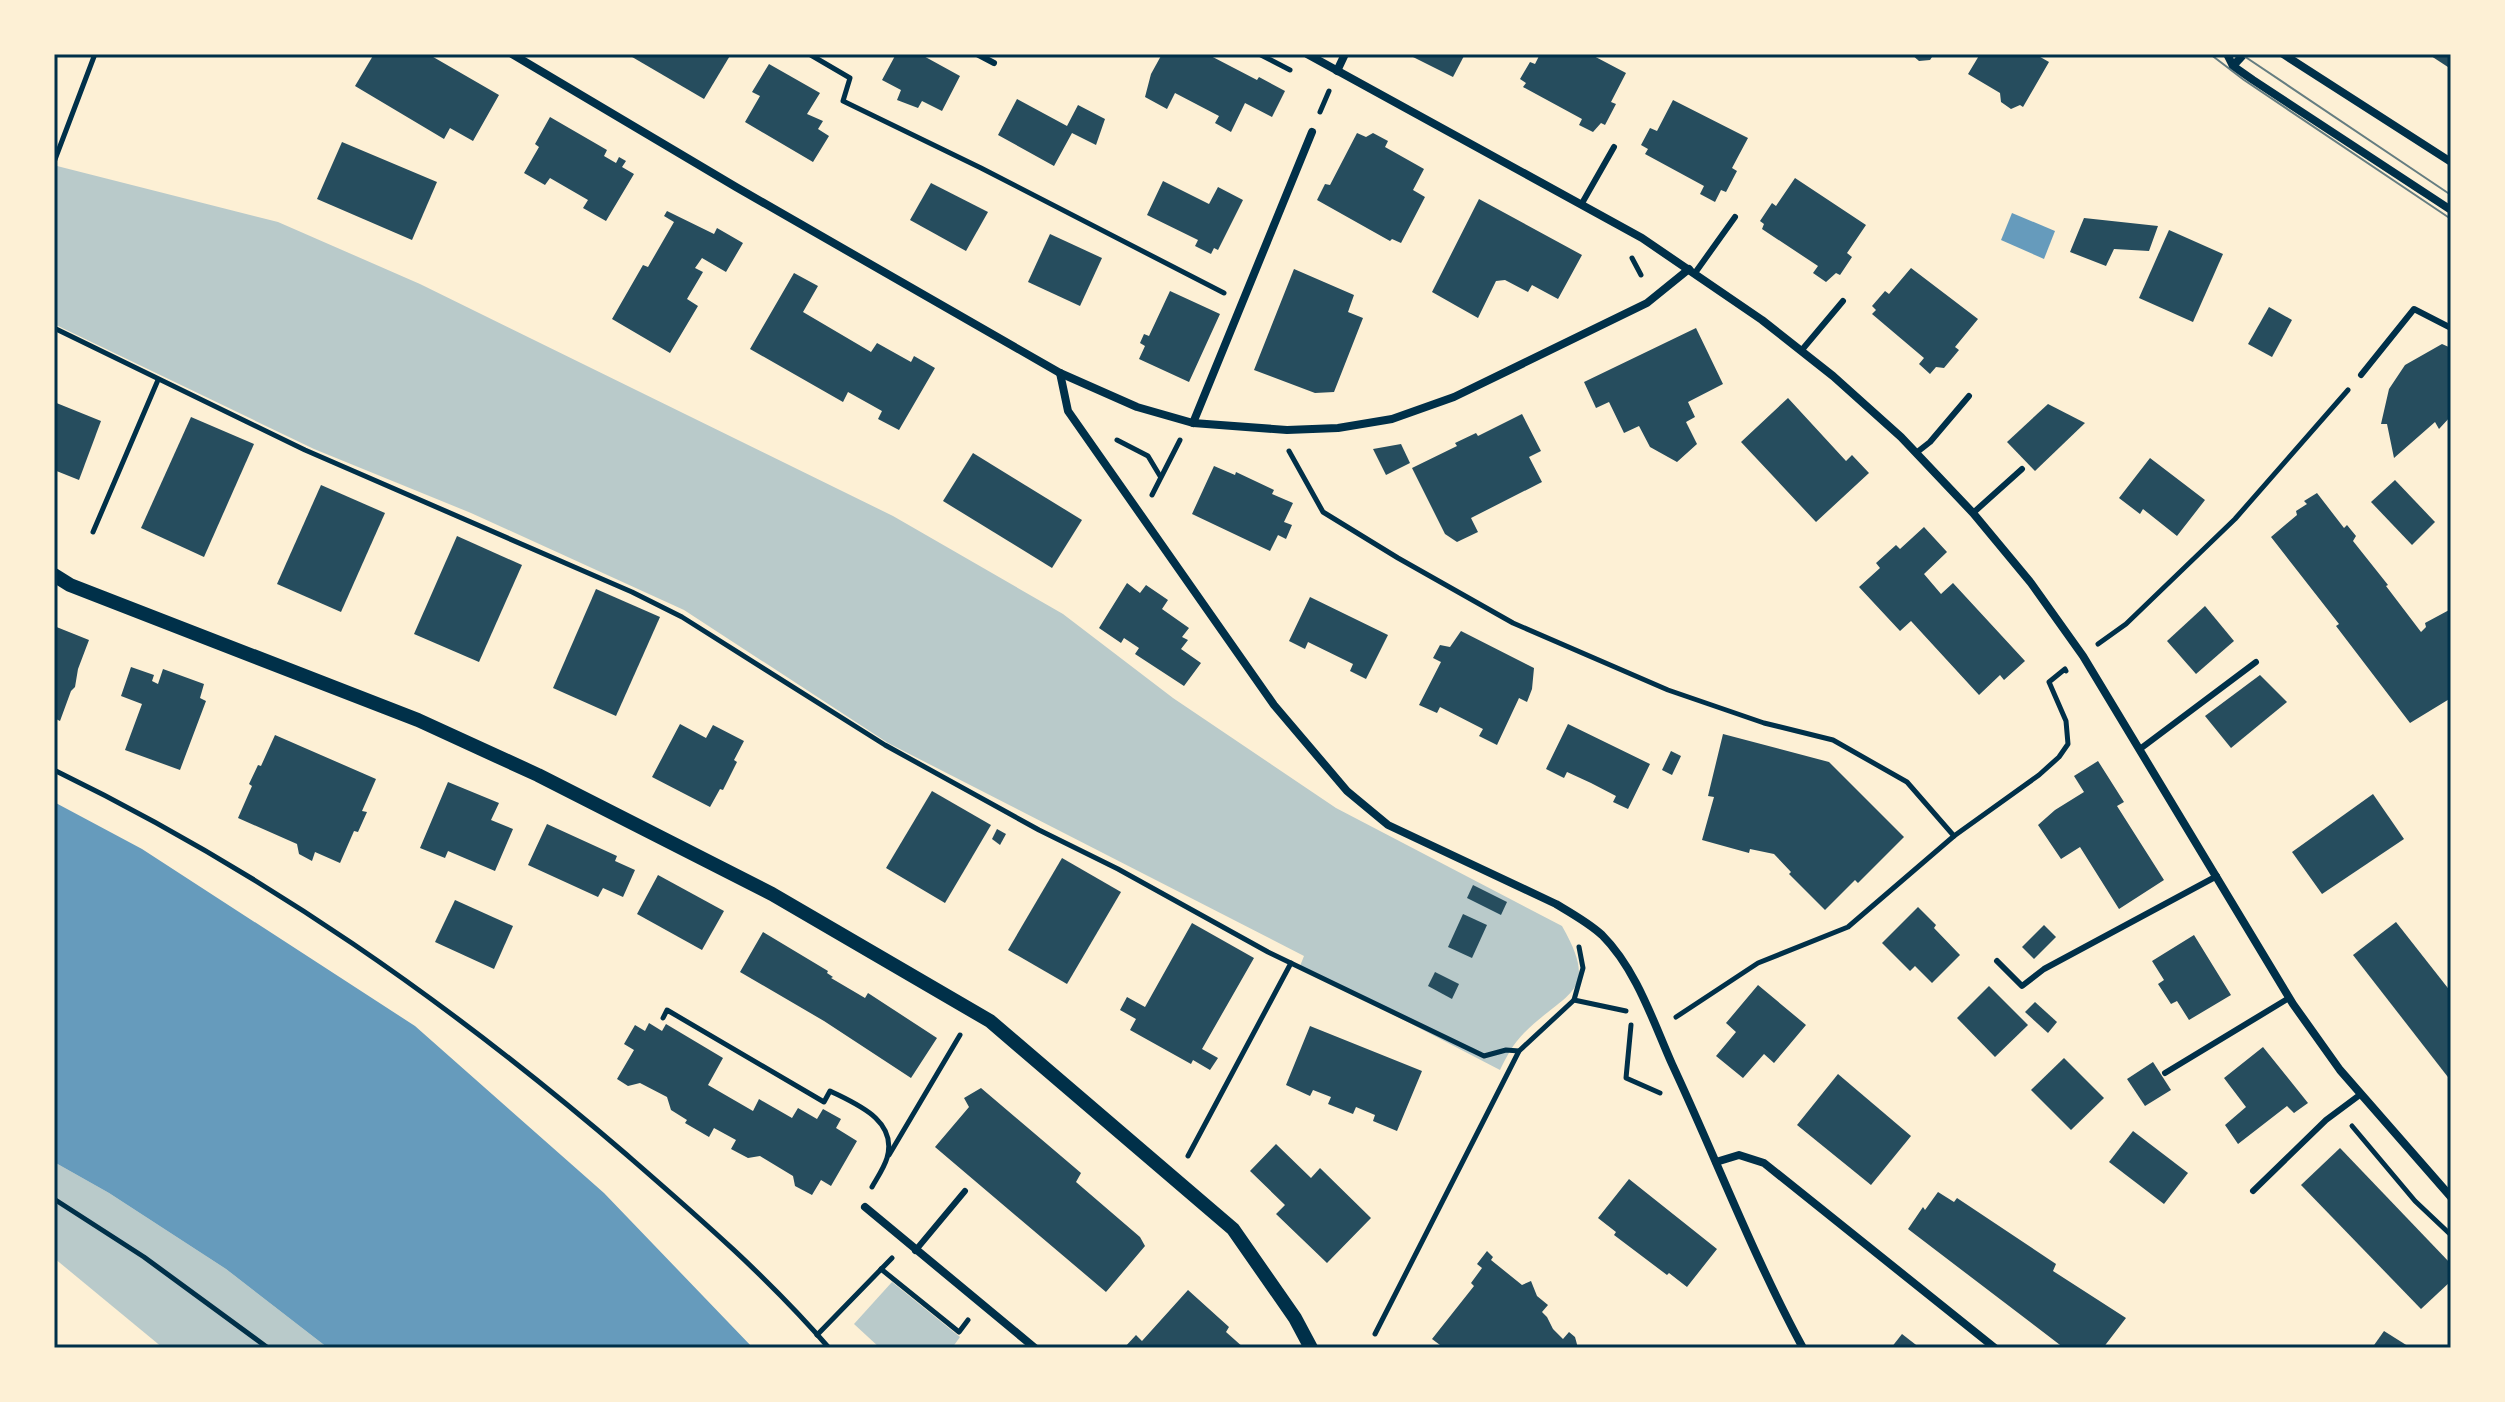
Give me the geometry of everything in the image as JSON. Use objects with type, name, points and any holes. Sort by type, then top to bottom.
[{"type":"street","points":[[512,54],[1060,373],[1137,407],[1193,423],[1287,430],[1338,428],[1392,419],[1454,397],[1647,303],[1692,271]]},
{"type":"street","points":[[1307,54],[1642,238],[1692,271],[1833,376],[1916,453],[1973,513],[2031,583],[2083,656],[2289,998],[2340,1070],[2451,1197]]},
{"type":"street","points":[[1337,71],[1345,54]]},
{"type":"street","points":[[2227,54],[2233,66],[2451,210]]},
{"type":"street","points":[[2233,66],[2244,54]]},
{"type":"street","points":[[2283,54],[2451,162]]},
{"type":"street","points":[[1193,423],[1312,132]]},
{"type":"street","points":[[1060,373],[1068,411],[1274,705],[1347,791],[1388,825],[1578,917],[1602,935],[1627,968],[1647,1007],[1775,1296],[1803,1348]]},
{"type":"street","points":[[54,575],[70,585],[418,720],[538,775],[772,894],[990,1021],[1233,1229],[1295,1318],[1311,1348]]},
{"type":"street","points":[[1716,1162],[1739,1155],[1764,1163],[1995,1348]]},
{"type":"street","points":[[865,1207],[1035,1348]]},
{"type":"lane","points":[[977,54],[994,63]]},
{"type":"lane","points":[[1581,205],[1614,147]]},
{"type":"lane","points":[[1692,271],[1735,217]]},
{"type":"lane","points":[[1801,351],[1843,301]]},
{"type":"lane","points":[[2361,375],[2414,309],[2451,328]]},
{"type":"lane","points":[[1916,453],[1930,442],[1969,396]]},
{"type":"lane","points":[[1973,513],[2022,469]]},
{"type":"lane","points":[[2140,749],[2256,662]]},
{"type":"lane","points":[[1997,961],[2022,986],[2044,969],[2217,876]]},
{"type":"lane","points":[[2165,1073],[2289,998]]},
{"type":"lane","points":[[2253,1191],[2326,1120],[2361,1094]]},
{"type":"lane","points":[[915,1251],[965,1191]]},
{"type":"path","points":[[54,162],[95,54]]},
{"type":"path","points":[[809,54],[850,78],[843,101],[981,168],[1243,303]]},
{"type":"path","points":[[54,328],[305,450],[632,592],[682,617],[885,745],[1291,963],[1484,1056],[1506,1050],[1519,1051]]},
{"type":"path","points":[[2097,645],[2126,624],[2235,519],[2361,375]]},
{"type":"path","points":[[93,532],[158,380]]},
{"type":"path","points":[[1083,432],[1101,432],[1148,456],[1160,477]]},
{"type":"path","points":[[1164,469],[1181,438]]},
{"type":"path","points":[[1289,450],[1323,512],[1398,558],[1513,623],[1668,690],[1764,723],[1833,740],[1907,782],[1954,836]]},
{"type":"path","points":[[1647,1007],[1663,999],[1672,1020],[1758,963],[1848,927],[1954,836],[2039,775],[2068,744],[2066,721],[2049,682],[2065,669]]},
{"type":"path","points":[[54,770],[234,865],[371,954],[478,1032],[566,1102],[699,1217],[829,1348]]},
{"type":"path","points":[[1375,1334],[1519,1051],[1574,1000],[1583,968],[1577,941]]},
{"type":"path","points":[[1188,1156],[1291,963]]},
{"type":"path","points":[[1574,1000],[1632,1012],[1626,1078],[1665,1095],[1685,1090]]},
{"type":"path","points":[[663,1018],[667,1010],[824,1102],[830,1091],[868,1109],[877,1116],[886,1134],[886,1159]]},
{"type":"path","points":[[872,1187],[960,1035]]},
{"type":"path","points":[[54,1199],[144,1257],[268,1348]]},
{"type":"path","points":[[817,1335],[896,1254]]},
{"type":"path","points":[[881,1269],[959,1332],[972,1317]]},
{"type":"shaded area","points":[[57,166],[278,222],[420,284],[893,516],[1063,614],[1173,698],[1336,808],[1562,926],[1578,966],[1578,979],[1573,989],[1520,1037],[1500,1070],[1300,966],[1304,956],[888,743],[684,610],[471,513],[314,449],[54,324],[54,175]]},
{"type":"shaded area","points":[[54,1162],[109,1193],[226,1269],[328,1348],[163,1348],[54,1258]]},
{"type":"shaded area","points":[[892,1282],[960,1337],[952,1348],[880,1348],[854,1324]]},
{"type":"water","points":[[2012,213],[2055,231],[2044,259],[2001,240]]},
{"type":"water","points":[[54,802],[142,849],[415,1026],[604,1193],[753,1348],[328,1348],[226,1269],[109,1193],[54,1162]]},
{"type":"building","points":[[374,54],[428,54],[499,95],[473,141],[450,128],[444,139],[355,86]]},
{"type":"building","points":[[627,54],[731,54],[704,99]]},
{"type":"building","points":[[896,54],[920,54],[960,76],[942,111],[922,101],[918,108],[897,100],[901,90],[882,80]]},
{"type":"building","points":[[1162,54],[1207,54],[1285,91],[1272,117],[1245,103],[1231,132],[1215,123],[1219,116],[1175,93],[1167,109],[1145,97],[1151,74]]},
{"type":"building","points":[[1407,54],[1465,54],[1453,77]]},
{"type":"building","points":[[1540,54],[1590,54],[1626,73],[1611,102],[1616,104],[1605,125],[1601,123],[1593,132],[1579,125],[1582,119],[1523,87],[1526,83],[1520,79],[1530,62],[1535,64]]},
{"type":"building","points":[[1911,54],[1934,54],[1930,60],[1919,61]]},
{"type":"building","points":[[1980,54],[2035,54],[2049,62],[2023,107],[2020,105],[2011,109],[2001,102],[2000,93],[1968,74]]},
{"type":"building","points":[[2428,54],[2451,54],[2451,69]]},
{"type":"building","points":[[769,64],[820,93],[807,114],[823,121],[818,129],[829,136],[813,162],[745,122],[760,96],[752,92]]},
{"type":"building","points":[[1017,99],[1067,126],[1078,105],[1105,119],[1096,145],[1072,133],[1054,166],[998,135]]},
{"type":"building","points":[[1673,100],[1748,138],[1732,168],[1737,171],[1726,192],[1721,190],[1715,202],[1700,194],[1704,186],[1645,154],[1648,149],[1641,145],[1650,128],[1657,131]]},
{"type":"building","points":[[550,117],[607,150],[604,156],[616,163],[619,157],[626,161],[622,167],[634,174],[606,221],[583,208],[588,200],[550,178],[545,185],[524,173],[539,147],[535,144]]},
{"type":"building","points":[[1357,133],[1366,137],[1373,133],[1388,141],[1385,147],[1424,169],[1413,190],[1425,197],[1401,243],[1390,241],[1317,200],[1325,184],[1330,185]]},
{"type":"building","points":[[342,142],[437,182],[412,240],[317,199]]},
{"type":"building","points":[[1795,178],[1866,225],[1847,253],[1852,257],[1840,275],[1836,273],[1826,282],[1813,273],[1818,266],[1762,229],[1764,224],[1760,221],[1772,203],[1776,206]]},
{"type":"building","points":[[1163,181],[1209,204],[1218,187],[1243,200],[1218,250],[1214,248],[1211,254],[1195,246],[1198,240],[1147,215]]},
{"type":"building","points":[[931,183],[988,212],[966,251],[910,220]]},
{"type":"building","points":[[1479,199],[1582,255],[1558,299],[1532,285],[1528,292],[1505,280],[1496,281],[1478,318],[1432,292]]},
{"type":"building","points":[[667,211],[714,234],[717,228],[743,243],[726,272],[702,258],[695,268],[703,272],[687,299],[698,306],[670,353],[612,319],[643,265],[648,267],[674,222],[664,216]]},
{"type":"building","points":[[2084,218],[2158,226],[2149,251],[2114,249],[2106,266],[2070,252]]},
{"type":"building","points":[[2169,230],[2223,254],[2193,322],[2139,298]]},
{"type":"building","points":[[1050,234],[1102,258],[1080,306],[1028,282]]},
{"type":"building","points":[[1911,268],[1978,319],[1955,347],[1959,350],[1944,368],[1936,367],[1930,374],[1919,364],[1924,358],[1872,314],[1876,310],[1872,306],[1885,291],[1889,294]]},
{"type":"building","points":[[1294,269],[1354,295],[1348,312],[1363,318],[1334,392],[1315,393],[1254,370]]},
{"type":"building","points":[[794,273],[818,286],[803,312],[871,352],[877,343],[911,362],[914,356],[935,368],[899,430],[878,419],[882,411],[848,392],[843,402],[750,349]]},
{"type":"building","points":[[1170,291],[1220,314],[1189,382],[1139,359],[1145,346],[1140,343],[1144,334],[1149,336]]},
{"type":"building","points":[[2269,307],[2292,320],[2272,357],[2248,344]]},
{"type":"building","points":[[1696,328],[1723,384],[1688,402],[1695,417],[1686,422],[1697,444],[1677,462],[1650,447],[1639,426],[1624,433],[1609,402],[1596,408],[1584,382]]},
{"type":"building","points":[[2442,344],[2451,348],[2451,416],[2439,429],[2435,422],[2394,458],[2387,424],[2381,424],[2389,389],[2405,365]]},
{"type":"building","points":[[1788,398],[1846,461],[1852,455],[1869,473],[1816,522],[1741,442]]},
{"type":"building","points":[[54,402],[101,421],[79,480],[54,470]]},
{"type":"building","points":[[2048,404],[2085,423],[2035,471],[2007,442]]},
{"type":"building","points":[[1522,414],[1541,451],[1529,457],[1542,482],[1471,518],[1478,532],[1457,542],[1445,534],[1412,468],[1457,446],[1455,443],[1476,433],[1478,436]]},
{"type":"building","points":[[191,417],[254,444],[204,557],[141,528]]},
{"type":"building","points":[[1401,444],[1410,463],[1386,475],[1373,449]]},
{"type":"building","points":[[973,453],[1082,520],[1052,568],[943,501]]},
{"type":"building","points":[[2150,458],[2205,500],[2177,536],[2143,509],[2140,514],[2119,498]]},
{"type":"building","points":[[1214,466],[1235,475],[1236,472],[1293,503],[1284,522],[1292,525],[1286,539],[1278,535],[1270,551],[1192,514]]},
{"type":"building","points":[[2395,480],[2435,522],[2412,545],[2371,502]]},
{"type":"building","points":[[321,485],[385,513],[341,612],[277,584]]},
{"type":"building","points":[[2317,493],[2344,528],[2347,525],[2356,536],[2353,541],[2421,632],[2426,627],[2425,623],[2451,609],[2451,698],[2410,723],[2271,537],[2297,515],[2296,511],[2307,504],[2304,501]]},
{"type":"building","points":[[1924,527],[1947,552],[1924,574],[1941,594],[1953,583],[2025,661],[2004,680],[2000,675],[1979,695],[1911,621],[1900,631],[1859,587],[1880,568],[1876,563],[1896,545],[1900,549]]},
{"type":"building","points":[[457,536],[522,565],[479,662],[414,634]]},
{"type":"building","points":[[1127,583],[1140,593],[1146,585],[1168,600],[1162,609],[1189,628],[1182,637],[1188,640],[1181,649],[1201,663],[1184,686],[1135,654],[1139,648],[1124,638],[1121,643],[1099,628]]},
{"type":"building","points":[[596,589],[660,617],[616,716],[553,688]]},
{"type":"building","points":[[1310,597],[1388,635],[1366,679],[1350,671],[1353,664],[1308,642],[1305,649],[1289,641]]},
{"type":"building","points":[[2205,606],[2234,641],[2196,674],[2167,641]]},
{"type":"building","points":[[54,626],[89,640],[75,687],[60,721],[54,718]]},
{"type":"building","points":[[1461,631],[1534,668],[1527,702],[1519,698],[1497,745],[1479,736],[1483,729],[1440,707],[1437,713],[1419,705],[1441,662],[1433,658],[1440,645],[1450,647]]},
{"type":"building","points":[[131,667],[154,675],[152,681],[158,684],[163,669],[204,684],[200,698],[206,701],[180,770],[125,750],[142,704],[121,696]]},
{"type":"building","points":[[2260,675],[2287,702],[2231,748],[2205,716]]},
{"type":"building","points":[[680,724],[706,738],[713,725],[744,741],[723,790],[720,789],[710,807],[652,777]]},
{"type":"building","points":[[1568,724],[1650,764],[1628,809],[1613,802],[1616,796],[1591,783],[1567,772],[1564,778],[1546,769]]},
{"type":"building","points":[[1723,734],[1829,762],[1904,837],[1858,883],[1855,880],[1825,910],[1774,854],[1750,849],[1749,853],[1702,840],[1714,797],[1708,796]]},
{"type":"building","points":[[275,735],[376,779],[362,811],[367,812],[358,832],[354,831],[340,863],[315,852],[312,861],[299,854],[297,844],[238,818],[252,786],[249,784]]},
{"type":"building","points":[[1671,751],[1681,756],[1672,775],[1662,770]]},
{"type":"building","points":[[2098,761],[2124,802],[2117,806],[2164,880],[2119,909],[2080,847],[2061,859],[2038,825],[2084,792],[2074,776]]},
{"type":"building","points":[[448,782],[499,803],[491,820],[513,829],[495,871],[448,851],[445,858],[420,848]]},
{"type":"building","points":[[932,791],[991,825],[945,903],[886,868]]},
{"type":"building","points":[[2373,794],[2404,839],[2322,894],[2292,852]]},
{"type":"building","points":[[547,824],[617,856],[615,861],[635,870],[623,897],[603,888],[598,897],[528,865]]},
{"type":"building","points":[[997,829],[1006,834],[1000,845],[992,839]]},
{"type":"building","points":[[1062,858],[1121,892],[1067,984],[1008,950]]},
{"type":"building","points":[[658,875],[724,911],[702,950],[637,914]]},
{"type":"building","points":[[1473,885],[1507,902],[1501,915],[1467,898]]},
{"type":"building","points":[[455,900],[513,926],[494,969],[435,942]]},
{"type":"building","points":[[1918,907],[1960,955],[1932,983],[1915,966],[1910,971],[1882,943]]},
{"type":"building","points":[[1463,914],[1487,925],[1472,958],[1448,947]]},
{"type":"building","points":[[2396,922],[2451,992],[2451,1081],[2353,955]]},
{"type":"building","points":[[1192,923],[1254,958],[1202,1049],[1218,1058],[1210,1070],[1193,1060],[1191,1064],[1130,1030],[1136,1019],[1120,1010],[1127,997],[1145,1007]]},
{"type":"building","points":[[2044,925],[2056,937],[2034,959],[2022,947]]},
{"type":"building","points":[[763,932],[828,971],[831,978],[865,998],[868,993],[937,1038],[911,1078],[824,1021],[740,972]]},
{"type":"building","points":[[2194,935],[2231,995],[2189,1020],[2177,1001],[2171,1004],[2158,984],[2164,980],[2152,961]]},
{"type":"building","points":[[1435,972],[1459,984],[1452,999],[1428,986]]},
{"type":"building","points":[[1758,985],[1806,1025],[1774,1063],[1764,1054],[1743,1078],[1716,1056],[1736,1032],[1726,1023]]},
{"type":"building","points":[[1989,986],[2028,1025],[1995,1057],[1957,1018]]},
{"type":"building","points":[[2035,1002],[2057,1022],[2048,1033],[2025,1012]]},
{"type":"building","points":[[649,1023],[662,1031],[666,1024],[723,1058],[708,1085],[753,1111],[759,1099],[792,1118],[798,1108],[817,1119],[823,1109],[841,1119],[836,1128],[857,1141],[831,1186],[821,1180],[812,1195],[795,1186],[793,1176],[760,1156],[748,1158],[731,1149],[736,1140],[714,1128],[709,1137],[685,1123],[687,1120],[671,1110],[667,1097],[640,1083],[628,1086],[617,1079],[634,1050],[624,1044],[635,1025],[645,1031]]},
{"type":"building","points":[[1310,1026],[1422,1071],[1397,1131],[1373,1121],[1375,1115],[1356,1107],[1353,1114],[1328,1104],[1331,1097],[1313,1090],[1310,1096],[1286,1085]]},
{"type":"building","points":[[2263,1047],[2308,1103],[2294,1113],[2287,1106],[2238,1144],[2225,1125],[2246,1107],[2224,1078]]},
{"type":"building","points":[[2064,1058],[2104,1098],[2071,1130],[2031,1090]]},
{"type":"building","points":[[2153,1062],[2171,1090],[2145,1106],[2127,1079]]},
{"type":"building","points":[[1838,1074],[1911,1136],[1871,1185],[1797,1125]]},
{"type":"building","points":[[981,1088],[1081,1173],[1076,1182],[1140,1237],[1145,1246],[1106,1292],[935,1147],[969,1107],[964,1098]]},
{"type":"building","points":[[2133,1131],[2188,1173],[2164,1204],[2109,1162]]},
{"type":"building","points":[[1276,1144],[1311,1178],[1320,1168],[1371,1218],[1327,1263],[1276,1214],[1285,1205],[1250,1171]]},
{"type":"building","points":[[2340,1148],[2451,1264],[2451,1281],[2421,1309],[2301,1185]]},
{"type":"building","points":[[1629,1179],[1717,1249],[1687,1287],[1614,1235],[1616,1232],[1598,1218]]},
{"type":"building","points":[[1938,1192],[1954,1202],[1957,1198],[2056,1264],[2053,1271],[2126,1318],[2103,1348],[2064,1348],[1908,1229]]},
{"type":"building","points":[[1487,1251],[1493,1257],[1491,1260],[1522,1285],[1531,1281],[1537,1296],[1548,1305],[1542,1312],[1553,1329],[1563,1339],[1569,1332],[1575,1337],[1578,1348],[1444,1348],[1432,1339],[1474,1286],[1471,1283],[1482,1268],[1477,1264]]},
{"type":"building","points":[[1188,1290],[1229,1327],[1226,1332],[1244,1348],[1124,1348],[1136,1335],[1142,1341]]},
{"type":"building","points":[[2384,1331],[2411,1348],[2372,1348]]},
{"type":"building","points":[[1902,1334],[1920,1348],[1891,1348]]},
{"type":"tram line","points":[[2210,54],[2451,219]]},
{"type":"tram line","points":[[2241,54],[2451,195]]}]
